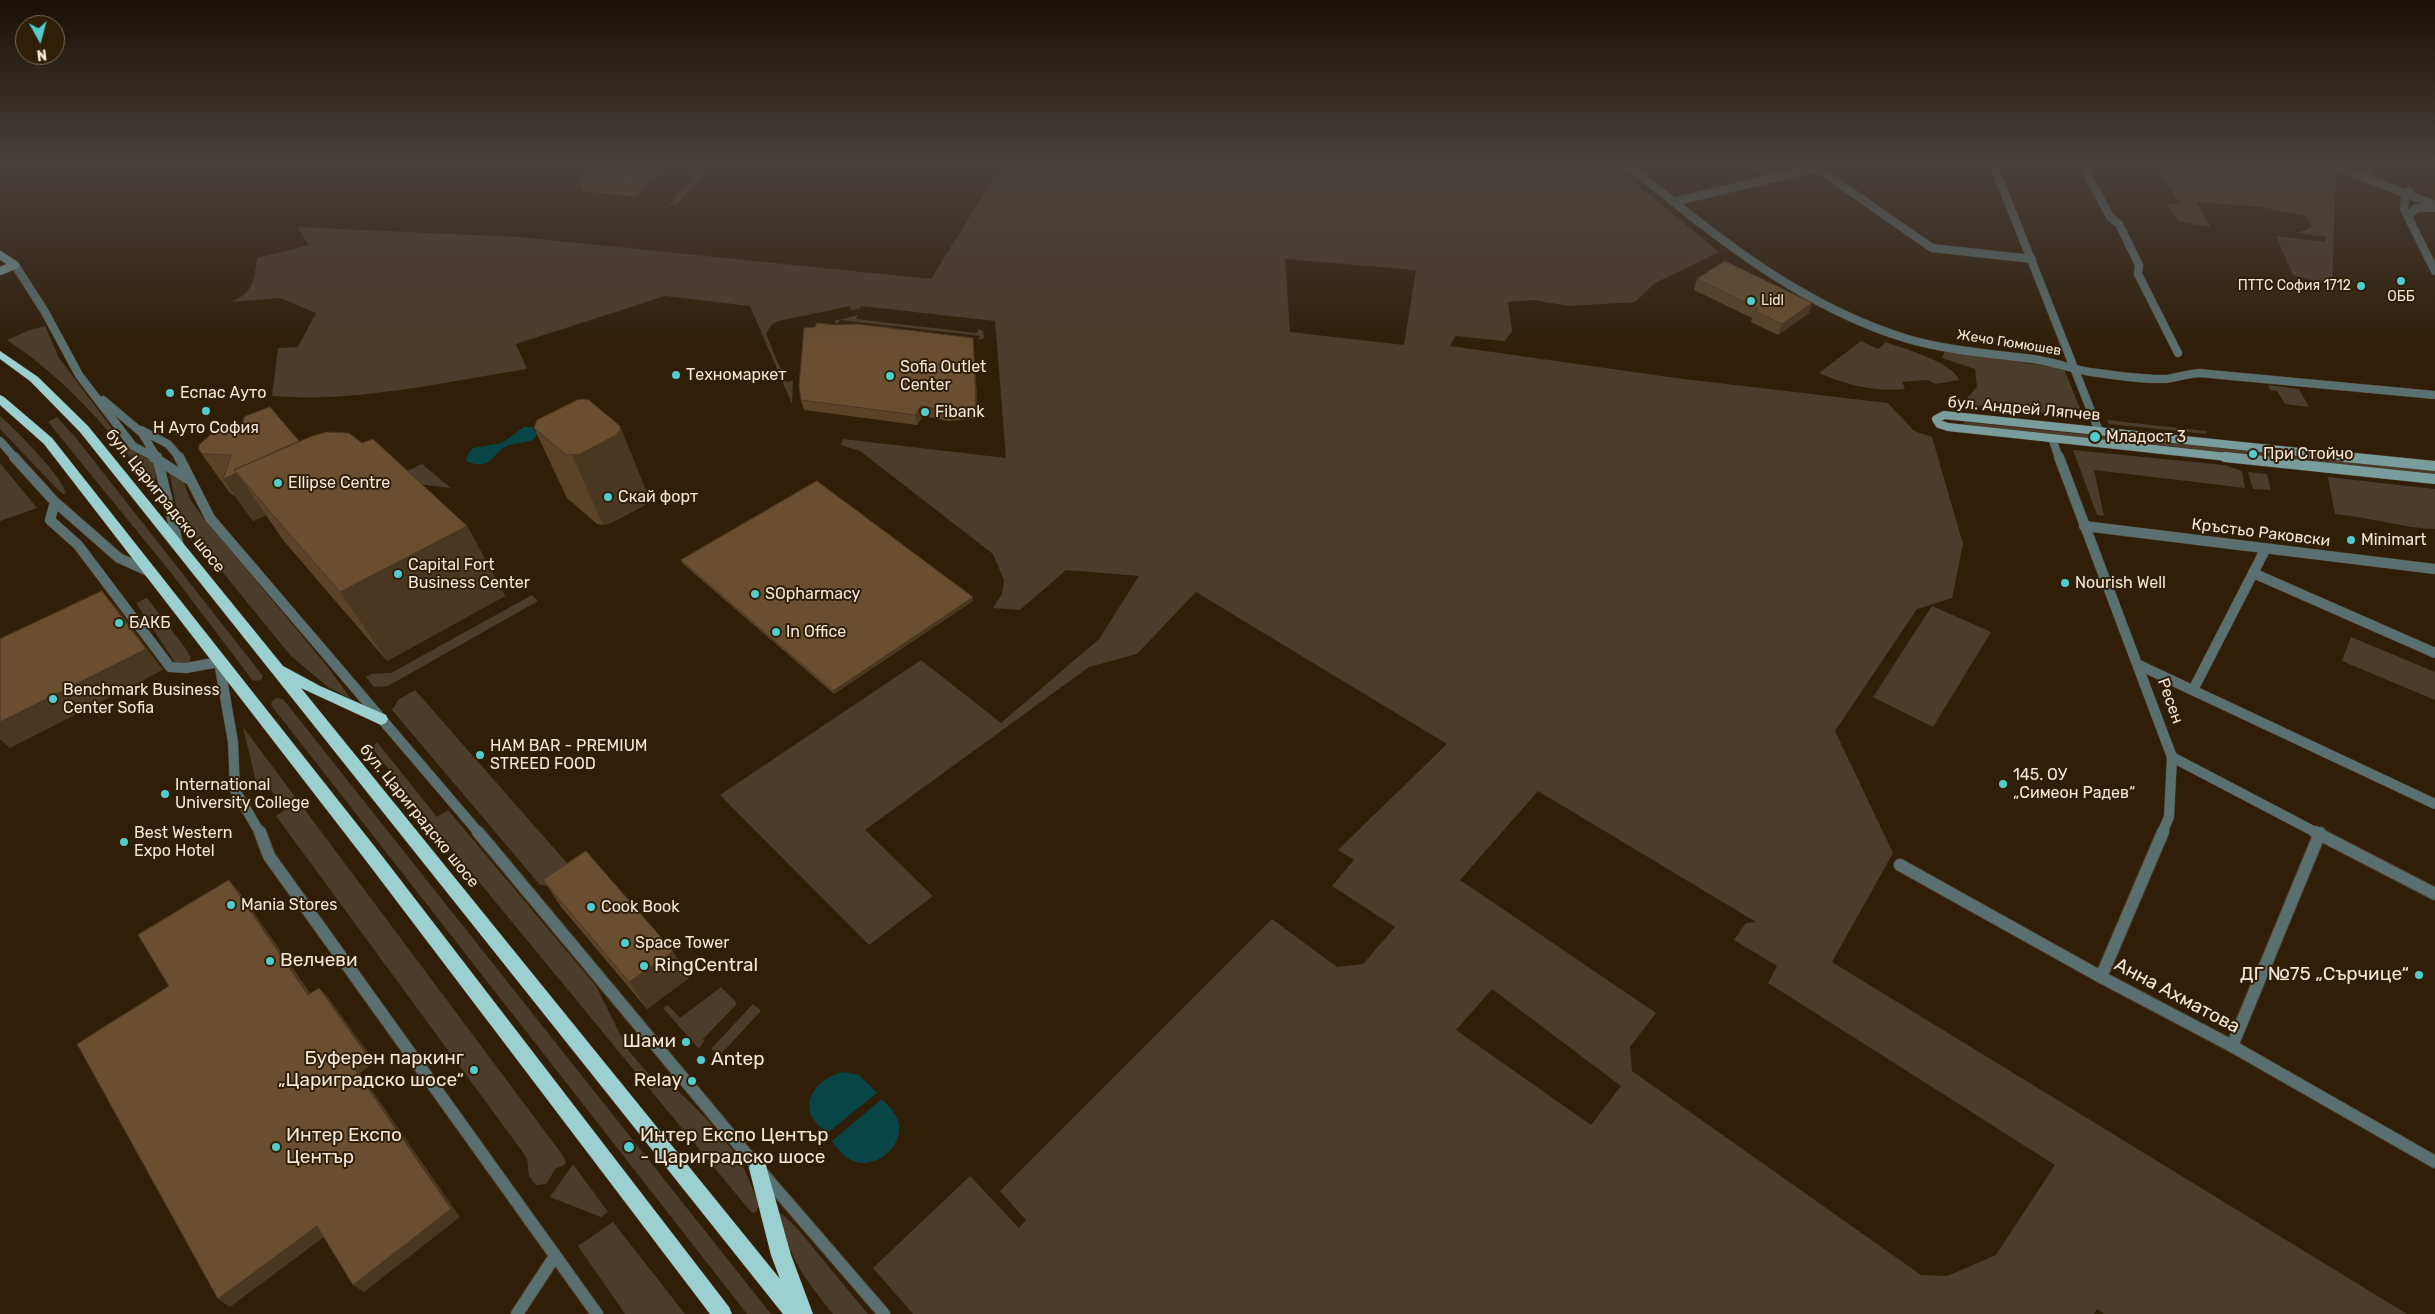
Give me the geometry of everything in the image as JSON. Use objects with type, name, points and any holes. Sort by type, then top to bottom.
[{"type":"highway","name":"бул. Цариградско шосе","points":[[0,354],[34,379],[84,429],[796,1314]]},
{"type":"highway","points":[[0,399],[48,441],[379,865],[722,1314]]},
{"type":"highway","points":[[276,667],[315,690],[380,719]]},
{"type":"highway","points":[[758,1168],[781,1255],[803,1314]]},
{"type":"main road","points":[[0,255],[15,265]]},
{"type":"main road","points":[[0,271],[15,265]]},
{"type":"main road","name":"бул. Андрей Ляпчев","points":[[2435,466],[1944,415],[1936,418],[1939,424],[1945,426],[2435,478]]},
{"type":"street","name":"Жечо Гюмюшев","points":[[1705,227],[1774,276],[1836,310],[1908,339],[2089,372],[2167,379],[2182,374],[2199,373],[2435,395]]},
{"type":"street","points":[[1902,227],[1932,248],[2032,259]]},
{"type":"street","points":[[2019,227],[2099,431]]},
{"type":"street","points":[[2121,227],[2139,266],[2138,274],[2178,353]]},
{"type":"street","points":[[2413,227],[2435,270]]},
{"type":"street","points":[[15,265],[45,312],[66,354],[92,390],[141,430],[152,445],[158,459],[179,548]]},
{"type":"street","name":"бул. Цариградско шосе","points":[[92,390],[133,446],[141,452],[158,459],[191,481]]},
{"type":"street","name":"бул. Цариградско шосе","points":[[141,430],[172,447],[184,464],[200,503],[210,518],[380,719],[519,879],[758,1168],[884,1314]]},
{"type":"street","name":"Ресен","points":[[2052,438],[2084,526],[2139,665],[2172,757],[2169,817],[2101,977]]},
{"type":"street","points":[[0,441],[55,502],[119,558],[150,572]]},
{"type":"street","points":[[55,502],[50,520],[78,545],[170,667],[186,668],[219,662],[233,742],[235,790],[257,824],[269,856],[597,1314]]},
{"type":"street","name":"Кръстьо Раковски","points":[[2084,526],[2435,569]]},
{"type":"street","points":[[2193,690],[2266,548]]},
{"type":"street","points":[[2253,573],[2435,653]]},
{"type":"street","points":[[2139,665],[2435,804]]},
{"type":"street","points":[[2172,757],[2435,894]]},
{"type":"street","points":[[2232,1046],[2320,833]]},
{"type":"street","name":"Анна Ахматова","points":[[1900,865],[2101,977],[2232,1046],[2435,1162]]},
{"type":"street","points":[[517,1314],[555,1256]]},
{"type":"shaded area","points":[[297,227],[519,237],[931,279],[963,227],[1689,227],[1719,252],[1655,283],[1635,302],[1569,306],[1534,300],[1508,302],[1512,331],[1505,341],[1455,336],[1450,346],[1676,378],[1888,403],[1914,431],[1932,437],[1963,544],[1952,598],[1917,609],[1835,731],[1893,853],[1832,962],[2407,1314],[2104,1314],[2097,1309],[2094,1314],[913,1314],[873,1268],[970,1176],[1019,1228],[1026,1220],[1000,1191],[1272,919],[1337,967],[1363,964],[1395,927],[1332,886],[1354,860],[1338,850],[1447,744],[1196,592],[1137,654],[1089,667],[865,830],[933,896],[869,945],[720,795],[921,660],[1001,723],[1099,639],[1139,576],[1066,570],[1020,610],[993,608],[1002,594],[1004,580],[993,554],[860,451],[841,445],[843,439],[1006,458],[995,321],[861,306],[859,309],[851,310],[850,306],[778,321],[771,325],[766,334],[786,382],[793,381],[792,404],[750,306],[665,296],[516,344],[527,369],[400,390],[336,397],[304,397],[272,396],[278,348],[298,347],[316,313],[280,298],[230,302],[238,299],[251,286],[257,258],[309,245]],"holes":[[[1285,259],[1416,270],[1404,345],[1290,332]],[[1538,791],[1756,922],[1746,923],[1734,940],[1777,966],[1768,983],[2055,1165],[1996,1255],[1947,1276],[1921,1275],[1632,1071],[1630,1047],[1656,1013],[1460,880]],[[1492,989],[1621,1086],[1591,1125],[1456,1030]]]},
{"type":"shaded area","points":[[2311,227],[2334,227],[2332,286],[2293,275],[2276,236],[2325,242],[2325,237],[2297,233]]},
{"type":"shaded area","points":[[858,315],[856,319],[977,333],[979,329],[983,331],[984,338],[978,340],[980,336],[840,320],[837,324],[834,321]]},
{"type":"shaded area","points":[[45,326],[59,358],[126,447],[154,463],[156,483],[152,484],[120,444],[67,388],[7,340]]},
{"type":"shaded area","points":[[1861,341],[1878,349],[1886,342],[1927,357],[1948,367],[1959,380],[1936,384],[1927,380],[1902,382],[1905,389],[1894,390],[1850,384],[1819,373]]},
{"type":"shaded area","points":[[1945,350],[2064,369],[2084,418],[1970,405],[1967,398],[1977,387],[1975,369],[1942,358]]},
{"type":"shaded area","points":[[2268,385],[2299,389],[2309,407],[2285,404],[2277,391],[2270,390]]},
{"type":"shaded area","points":[[0,416],[47,465],[63,485],[66,493],[63,494],[56,488],[0,429]]},
{"type":"shaded area","points":[[57,417],[76,438],[263,676],[261,680],[253,681],[172,574],[48,422]]},
{"type":"shaded area","points":[[2107,420],[2207,431],[2206,434],[2109,424]]},
{"type":"shaded area","points":[[1964,422],[2435,470],[2435,475],[1965,425]]},
{"type":"shaded area","points":[[2073,450],[2224,465],[2242,471],[2245,488],[2094,470],[2104,516],[2097,515]]},
{"type":"shaded area","points":[[0,463],[37,508],[0,521]]},
{"type":"shaded area","points":[[422,464],[451,488],[394,481],[392,478]]},
{"type":"shaded area","points":[[169,471],[183,480],[190,499],[202,516],[327,666],[351,699],[328,687],[291,656],[179,519]]},
{"type":"shaded area","points":[[2248,472],[2267,474],[2271,490],[2253,489]]},
{"type":"shaded area","points":[[2328,477],[2435,489],[2435,529],[2411,527],[2335,514]]},
{"type":"shaded area","points":[[532,595],[538,601],[388,686],[374,687],[366,677],[371,674],[391,673]]},
{"type":"shaded area","points":[[147,598],[186,649],[191,658],[188,663],[178,664],[174,661],[136,603]]},
{"type":"shaded area","points":[[1932,606],[1991,632],[1933,727],[1873,697]]},
{"type":"shaded area","points":[[2351,637],[2435,672],[2435,700],[2342,661]]},
{"type":"shaded area","points":[[415,690],[574,871],[549,886],[540,885],[392,710],[398,700]]},
{"type":"shaded area","points":[[276,698],[283,699],[771,1314],[747,1314],[271,705],[272,701]]},
{"type":"shaded area","points":[[243,727],[564,1157],[566,1162],[563,1166],[556,1168],[546,1184],[536,1185],[529,1176],[527,1158],[276,816],[285,810],[262,777],[256,782]]},
{"type":"shaded area","points":[[377,742],[437,817],[448,810],[596,986],[628,1050],[654,1080],[676,1089],[706,1118],[740,1159],[759,1204],[756,1212],[752,1213],[433,826],[372,748]]},
{"type":"shaded area","points":[[721,987],[735,1001],[736,1005],[703,1039],[704,1041],[699,1049],[663,1008],[668,1005],[680,1018]]},
{"type":"shaded area","points":[[753,1004],[761,1011],[720,1055],[711,1049]]},
{"type":"shaded area","points":[[573,1164],[608,1212],[601,1217],[550,1197]]},
{"type":"shaded area","points":[[781,1213],[796,1227],[868,1314],[833,1314],[799,1268],[784,1231]]},
{"type":"shaded area","points":[[613,1222],[685,1314],[625,1314],[578,1246]]},
{"type":"water","points":[[524,427],[532,427],[537,434],[534,439],[507,446],[486,463],[475,464],[466,461],[469,452],[473,448],[502,443]]},
{"type":"water","points":[[843,1072],[859,1075],[877,1093],[826,1134],[811,1115],[810,1100],[817,1087],[829,1077]]},
{"type":"water","points":[[882,1099],[893,1111],[898,1121],[899,1134],[896,1142],[891,1150],[877,1160],[860,1163],[848,1159],[832,1141]]},
{"type":"building","points":[[1725,261],[1812,303],[1782,324],[1755,311],[1758,309],[1697,279]]},
{"type":"building","name":"Sofia Outlet Center","points":[[817,323],[836,325],[857,324],[973,338],[976,408],[946,411],[921,406],[915,415],[801,400],[799,386],[804,328],[815,327]]},
{"type":"building","points":[[577,400],[589,400],[620,426],[620,430],[616,435],[580,454],[565,454],[534,428],[537,420]]},
{"type":"building","points":[[270,407],[299,441],[234,470],[237,473],[223,479],[231,455],[203,454],[199,450],[199,445],[211,434],[242,425],[244,417]]},
{"type":"building","points":[[327,432],[349,433],[362,443],[373,439],[467,526],[340,592],[234,470],[312,436]]},
{"type":"building","points":[[817,481],[973,597],[833,691],[681,560]]},
{"type":"building","points":[[102,591],[146,649],[0,722],[0,639]]},
{"type":"building","name":"Space Tower","points":[[586,851],[673,951],[629,982],[543,880]]},
{"type":"building","name":"Интер Експо Център","points":[[229,880],[308,995],[319,988],[366,1054],[351,1064],[451,1209],[353,1285],[317,1226],[218,1299],[77,1044],[169,986],[138,935]]},
{"type":"place","name":"ОББ","points":[[2401,281]]},
{"type":"place","name":"ПТТС София 1712","points":[[2361,286]]},
{"type":"place","name":"Lidl","points":[[1751,301]]},
{"type":"place","name":"Техномаркет","points":[[676,375]]},
{"type":"place","name":"Sofia Outlet Center","points":[[890,376]]},
{"type":"place","name":"Еспас Ауто","points":[[170,393]]},
{"type":"place","name":"Н Ауто София","points":[[206,411]]},
{"type":"place","name":"Fibank","points":[[925,412]]},
{"type":"place","name":"Младост 3","points":[[2095,437]]},
{"type":"place","name":"При Стойчо","points":[[2253,454]]},
{"type":"place","name":"Ellipse Centre","points":[[278,483]]},
{"type":"place","name":"Скай форт","points":[[608,497]]},
{"type":"place","name":"Minimart","points":[[2351,540]]},
{"type":"place","name":"Capital Fort Business Center","points":[[398,574]]},
{"type":"place","name":"Nourish Well","points":[[2065,583]]},
{"type":"place","name":"SOpharmacy","points":[[755,594]]},
{"type":"place","name":"БАКБ","points":[[119,623]]},
{"type":"place","name":"In Office","points":[[776,632]]},
{"type":"place","name":"Benchmark Business Center Sofia","points":[[53,699]]},
{"type":"place","name":"HAM BAR - PREMIUM STREED FOOD","points":[[480,755]]},
{"type":"place","name":"145. ОУ „Симеон Радев“","points":[[2003,784]]},
{"type":"place","name":"International University College","points":[[165,794]]},
{"type":"place","name":"Best Western Expo Hotel","points":[[124,842]]},
{"type":"place","name":"Mania Stores","points":[[231,905]]},
{"type":"place","name":"Cook Book","points":[[591,907]]},
{"type":"place","name":"Space Tower","points":[[625,943]]},
{"type":"place","name":"Велчеви","points":[[270,961]]},
{"type":"place","name":"RingCentral","points":[[644,966]]},
{"type":"place","name":"ДГ №75 „Сърчице“","points":[[2419,975]]},
{"type":"place","name":"Шами","points":[[686,1042]]},
{"type":"place","name":"Antep","points":[[701,1060]]},
{"type":"place","name":"Буферен паркинг „Цариградско шосе“","points":[[474,1070]]},
{"type":"place","name":"Relay","points":[[692,1081]]},
{"type":"place","name":"Интер Експо Център","points":[[276,1147]]},
{"type":"place","name":"Интер Експо Център - Цариградско шосе","points":[[629,1147]]}]
